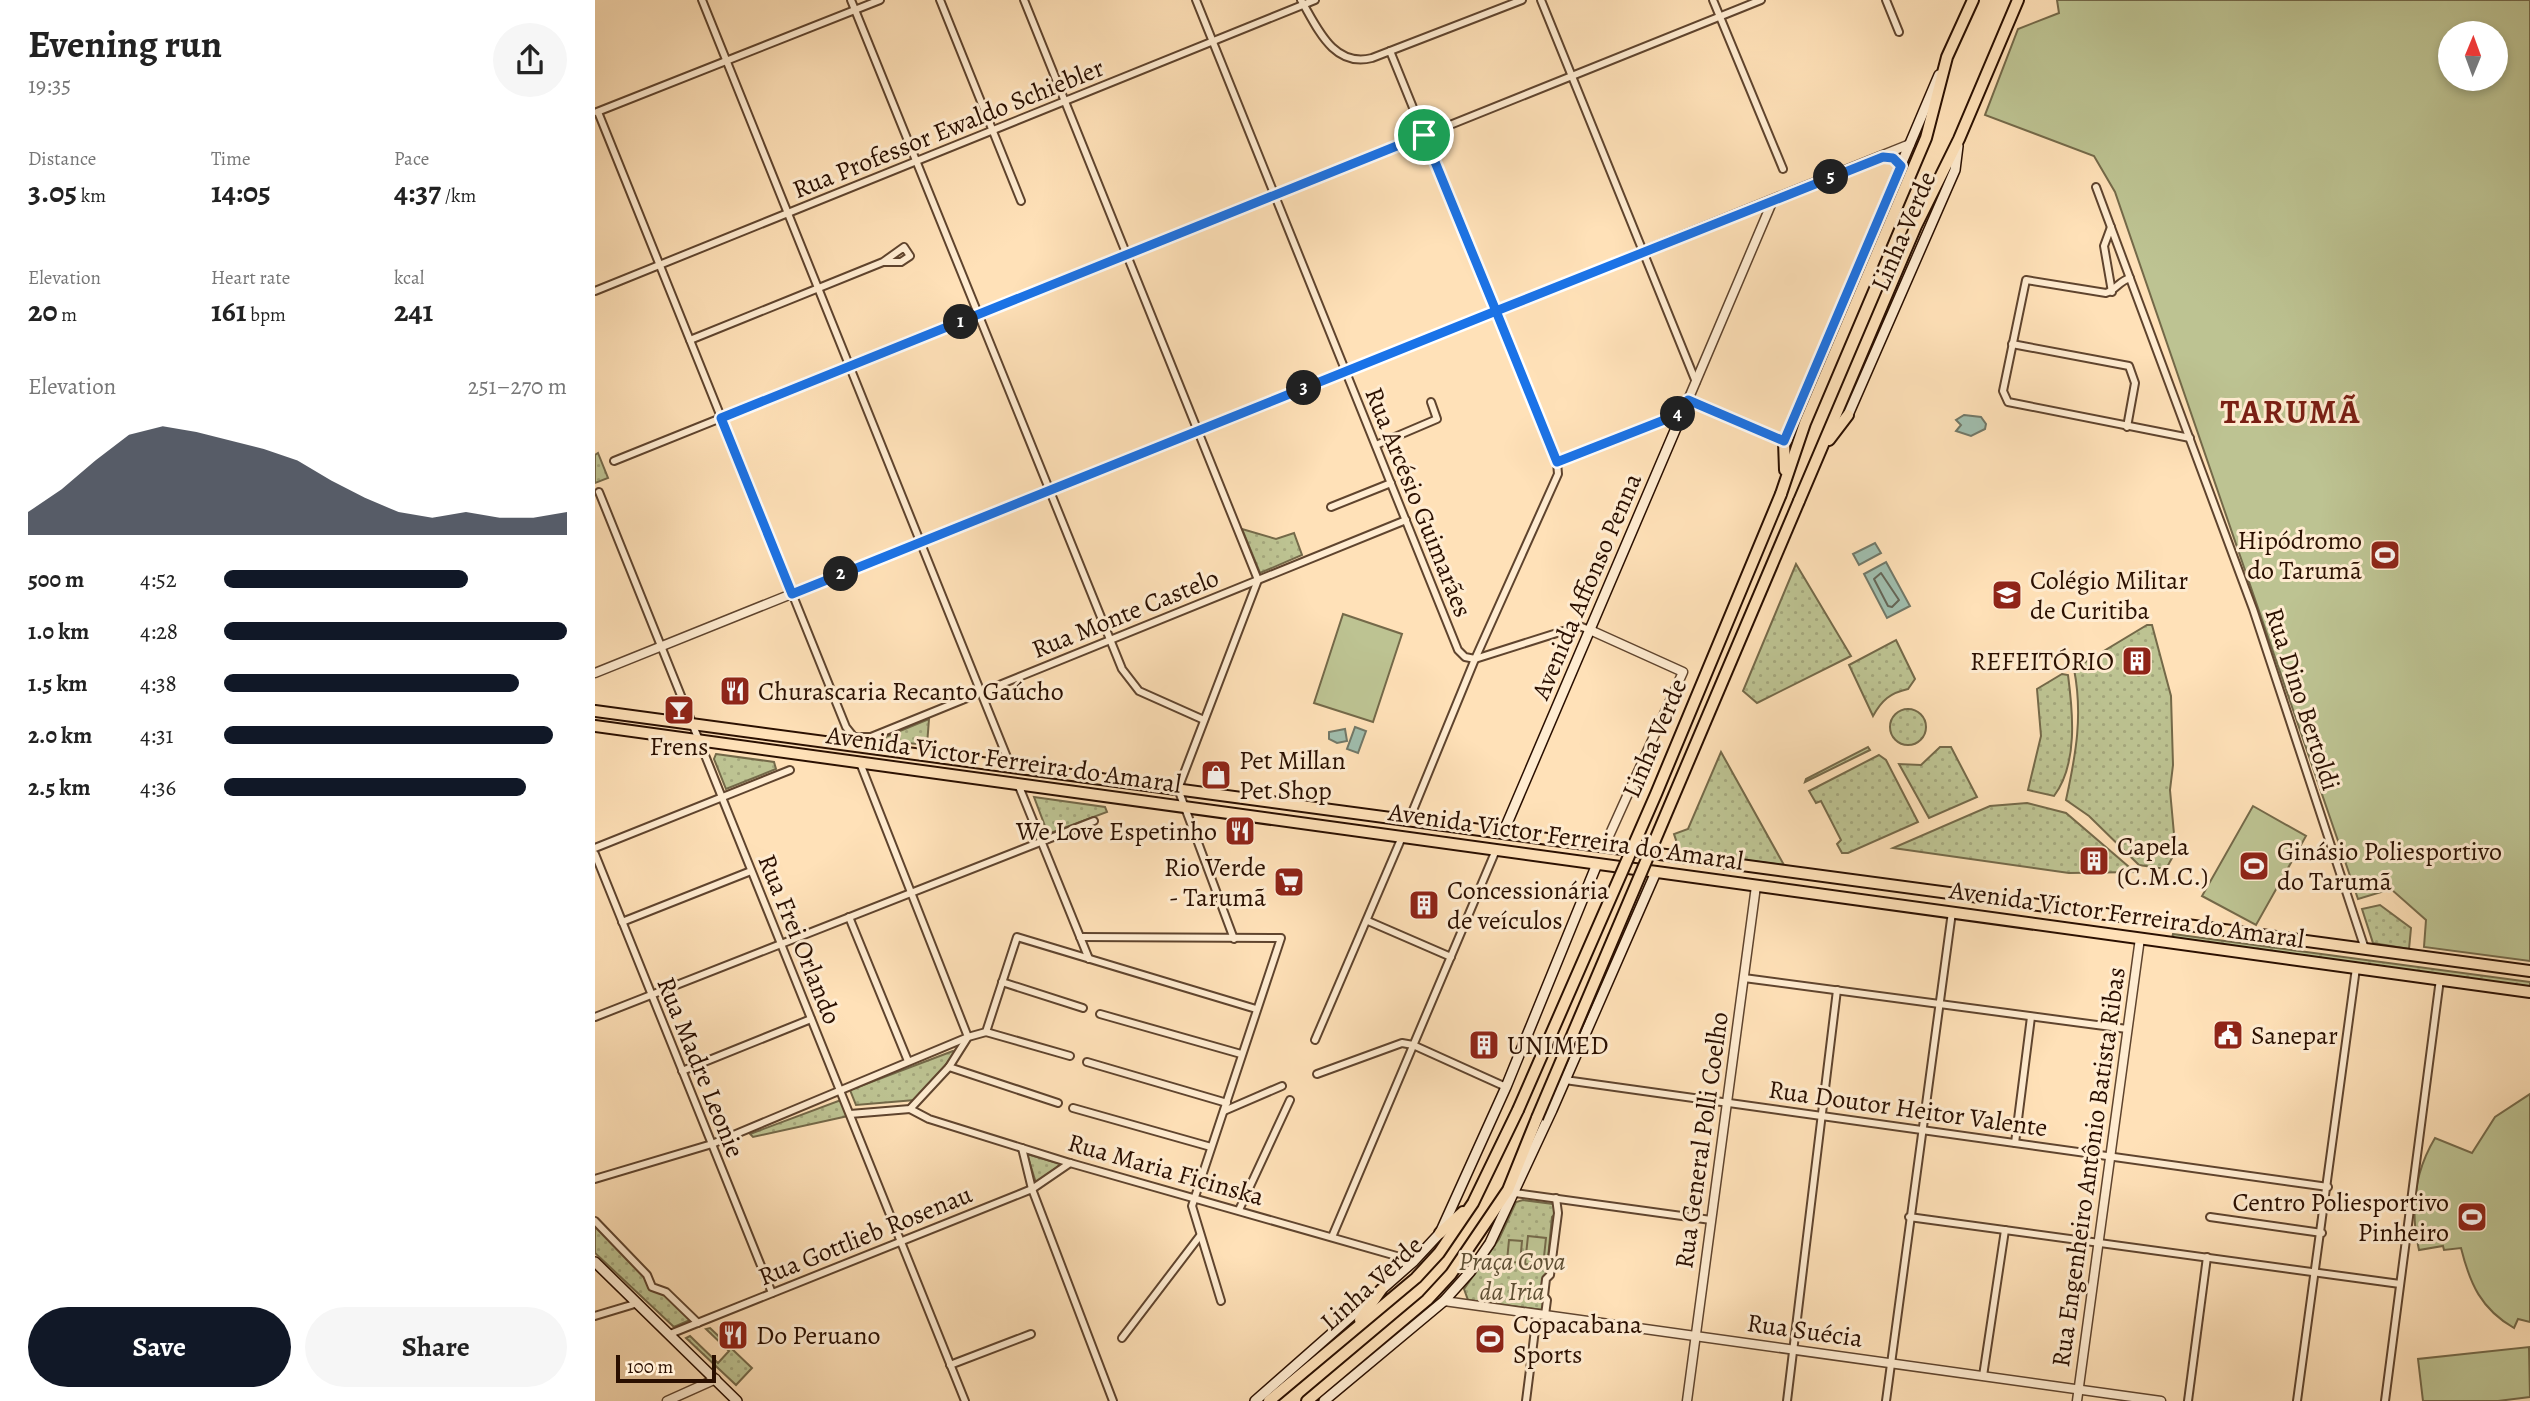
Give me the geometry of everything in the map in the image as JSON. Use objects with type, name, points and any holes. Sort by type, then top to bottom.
[{"type":"highway","name":"Linha Verde","points":[[1269,1401],[1428,1266],[1473,1203],[1518,1110],[1656,794],[1781,494],[1818,392],[1926,138],[1947,57],[1973,0]]},
{"type":"highway","name":"Linha Verde","points":[[1307,1401],[1440,1287],[1508,1190],[1916,226],[1959,139],[2018,0]]},
{"type":"highway","points":[[1819,454],[1848,415]]},
{"type":"highway","points":[[1784,441],[1786,478]]},
{"type":"highway","name":"Avenida Victor Ferreira do Amaral","points":[[595,711],[2530,971]]},
{"type":"highway","name":"Avenida Victor Ferreira do Amaral","points":[[595,726],[2530,992]]},
{"type":"highway","points":[[2076,930],[2083,922],[2079,911]]},
{"type":"highway","points":[[2104,933],[2100,923],[2108,915]]},
{"type":"highway","points":[[1440,1233],[1473,1203]]},
{"type":"highway","points":[[1352,1332],[1381,1290]]},
{"type":"main road","name":"Linha Verde","points":[[1784,441],[1947,57]]},
{"type":"main road","name":"Linha Verde","points":[[1848,415],[1955,170],[1959,139]]},
{"type":"main road","points":[[1688,400],[1784,441]]},
{"type":"main road","name":"Avenida Affonso Penna","points":[[1503,833],[1688,400]]},
{"type":"main road","name":"Linha Verde","points":[[1255,1401],[1414,1261],[1440,1233],[1506,1087],[1597,864]]},
{"type":"main road","points":[[1324,1401],[1444,1301],[1480,1258],[1515,1193],[1656,872]]},
{"type":"main road","points":[[595,1262],[737,1401]]},
{"type":"street","points":[[702,0],[1011,767]]},
{"type":"street","points":[[852,0],[1126,678],[1139,691],[1204,720]]},
{"type":"street","points":[[792,594],[596,113],[880,0]]},
{"type":"street","points":[[940,0],[1021,201]]},
{"type":"street","points":[[1024,0],[1258,580],[1178,789],[1182,806],[1234,939]]},
{"type":"street","name":"Rua Arcésio Guimarães","points":[[1196,0],[1458,649],[1465,657],[1475,659]]},
{"type":"street","name":"Rua Professor Ewaldo Schiebler","points":[[595,291],[1213,42],[1302,2],[1315,0]]},
{"type":"street","points":[[1302,2],[1326,41],[1345,56],[1367,59],[1508,2],[1522,0]]},
{"type":"street","points":[[1541,0],[1696,382]]},
{"type":"street","points":[[1713,0],[1783,169]]},
{"type":"street","points":[[614,461],[1761,0]]},
{"type":"street","points":[[1886,0],[1899,32]]},
{"type":"street","points":[[1390,51],[1557,462],[1558,474],[1475,659],[1409,820]]},
{"type":"street","points":[[595,673],[1910,144]]},
{"type":"street","points":[[1883,157],[1898,161],[1899,170]]},
{"type":"street","name":"Rua Dino Bertoldi","points":[[2096,187],[2253,609],[2365,949]]},
{"type":"street","name":"Avenida Affonso Penna","points":[[1688,400],[1773,200]]},
{"type":"street","points":[[2111,227],[2104,246],[2112,292]]},
{"type":"street","points":[[690,340],[883,262]]},
{"type":"street","points":[[2112,292],[2118,282],[2130,278]]},
{"type":"street","points":[[2112,292],[2096,292],[2026,280],[2003,391],[2008,402],[2190,438]]},
{"type":"street","points":[[2012,344],[2129,366],[2133,371],[2135,383],[2127,427]]},
{"type":"street","points":[[1376,445],[1437,419],[1431,402]]},
{"type":"street","points":[[1557,462],[1682,413]]},
{"type":"street","points":[[1331,507],[1391,483]]},
{"type":"street","name":"Rua Frei Orlando","points":[[599,492],[965,1401]]},
{"type":"street","name":"Rua Monte Castelo","points":[[792,594],[846,727],[858,738],[871,737],[1406,520]]},
{"type":"street","points":[[1475,659],[1579,626],[1590,630]]},
{"type":"street","name":"Linha Verde","points":[[1590,630],[1683,672],[1604,846]]},
{"type":"street","points":[[859,762],[968,1037]]},
{"type":"street","points":[[595,848],[790,770]]},
{"type":"street","points":[[1018,784],[1089,959]]},
{"type":"street","points":[[595,1017],[1094,821]]},
{"type":"street","points":[[1315,1040],[1402,837]]},
{"type":"street","points":[[1332,1237],[1496,850]]},
{"type":"street","name":"Rua Madre Leonie","points":[[595,854],[772,1293]]},
{"type":"street","points":[[622,922],[751,871]]},
{"type":"street","name":"Rua General Polli Coelho","points":[[1687,1401],[1756,886]]},
{"type":"street","points":[[1886,1401],[1952,912]]},
{"type":"street","points":[[849,917],[908,1061]]},
{"type":"street","points":[[1368,921],[1451,957]]},
{"type":"street","points":[[986,1032],[1017,937],[1089,959],[1094,958],[1256,1009]]},
{"type":"street","points":[[1080,937],[1281,938],[1241,1054],[1192,1213],[1221,1301]]},
{"type":"street","name":"Rua Engenheiro Antônio Batista Ribas","points":[[2077,1401],[2140,938]]},
{"type":"street","points":[[2297,1401],[2356,968]]},
{"type":"street","points":[[1744,978],[2127,1029]]},
{"type":"street","points":[[2385,1401],[2439,979]]},
{"type":"street","points":[[1002,982],[1083,1008]]},
{"type":"street","points":[[1787,1401],[1837,990]]},
{"type":"street","points":[[1100,1014],[1241,1054]]},
{"type":"street","points":[[2015,1143],[2031,1017]]},
{"type":"street","points":[[682,1071],[811,1019]]},
{"type":"street","points":[[595,1180],[712,1144],[908,1061],[986,1032],[1070,1056]]},
{"type":"street","points":[[849,1114],[910,1110],[949,1067],[968,1037]]},
{"type":"street","points":[[1317,1074],[1395,1045],[1413,1045],[1506,1087]]},
{"type":"street","points":[[1087,1062],[1227,1103]]},
{"type":"street","points":[[949,1067],[1058,1103]]},
{"type":"street","name":"Rua Doutor Heitor Valente","points":[[1565,1080],[2328,1187]]},
{"type":"street","points":[[1224,1111],[1282,1086]]},
{"type":"street","points":[[1239,1210],[1290,1100]]},
{"type":"street","points":[[1073,1108],[1211,1147]]},
{"type":"street","name":"Rua Maria Ficinska","points":[[910,1110],[929,1119],[1070,1163],[1414,1261]]},
{"type":"street","points":[[1022,1148],[1032,1189],[1113,1401]]},
{"type":"street","name":"Rua Gottlieb Rosenau","points":[[670,1334],[1032,1189],[1070,1163]]},
{"type":"street","points":[[1515,1193],[1711,1220]]},
{"type":"street","points":[[1526,1401],[1541,1315],[1547,1300],[1544,1296],[1546,1279],[1550,1275],[1558,1213],[1556,1198]]},
{"type":"street","points":[[1909,1217],[2400,1284]]},
{"type":"street","points":[[2210,1217],[2322,1233]]},
{"type":"street","points":[[595,1221],[647,1275],[652,1287],[666,1293],[698,1323]]},
{"type":"street","points":[[1983,1376],[2005,1230]]},
{"type":"street","points":[[1122,1338],[1199,1237]]},
{"type":"street","points":[[2188,1401],[2207,1257]]},
{"type":"street","name":"Rua Suécia","points":[[1444,1301],[2161,1401]]},
{"type":"street","points":[[595,1317],[638,1303]]},
{"type":"street","points":[[950,1365],[1031,1334]]},
{"type":"street","points":[[667,1401],[716,1379]]},
{"type":"green space","name":"Hipódromo do Tarumã","points":[[2057,0],[2530,0],[2530,961],[2424,947],[2426,920],[2391,889],[2358,899],[2115,192],[2094,156],[1985,115],[2018,29],[2059,13]]},
{"type":"green space","points":[[598,453],[608,478],[595,483],[595,455]]},
{"type":"green space","points":[[1242,529],[1276,539],[1294,533],[1302,555],[1260,573]]},
{"type":"green space","points":[[1796,564],[1851,656],[1757,703],[1743,691]]},
{"type":"green space","points":[[1343,614],[1402,634],[1373,722],[1314,703]]},
{"type":"green space","points":[[2147,625],[2152,625],[2171,696],[2173,765],[2170,790],[2174,834],[2172,858],[2166,869],[2139,865],[2089,816],[2066,800],[2077,734],[2078,702],[2074,669]]},
{"type":"green space","points":[[1896,640],[1915,679],[1908,689],[1887,698],[1873,716],[1849,665]]},
{"type":"green space","points":[[2062,674],[2068,675],[2072,738],[2067,769],[2054,796],[2028,790],[2041,736],[2037,689]]},
{"type":"green space","points":[[1908,709],[1921,714],[1926,727],[1921,740],[1908,745],[1895,740],[1890,727],[1895,714]]},
{"type":"green space","points":[[929,719],[927,745],[878,740]]},
{"type":"green space","points":[[1868,747],[1870,750],[1805,782],[1806,779]]},
{"type":"green space","points":[[1940,747],[1951,747],[1977,797],[1929,818],[1899,764],[1921,765]]},
{"type":"green space","points":[[1721,752],[1784,865],[1680,852],[1674,834],[1688,829]]},
{"type":"green space","points":[[716,754],[774,762],[776,769],[726,789],[714,759]]},
{"type":"green space","points":[[1879,755],[1886,760],[1918,822],[1848,853],[1842,853],[1837,844],[1841,840],[1821,801],[1816,803],[1809,791]]},
{"type":"green space","points":[[1034,797],[1105,807],[1107,812],[1048,834]]},
{"type":"green space","points":[[2027,803],[2066,813],[2135,872],[2069,873],[1893,848],[1990,806]]},
{"type":"green space","name":"Ginásio Poliesportivo do Tarumã","points":[[2253,806],[2306,836],[2256,925],[2202,896]]},
{"type":"green space","points":[[2380,905],[2411,928],[2409,949],[2373,943],[2362,909]]},
{"type":"green space","points":[[2173,934],[2530,982],[2530,989],[2172,938]]},
{"type":"green space","points":[[953,1051],[956,1054],[915,1100],[856,1105],[850,1090]]},
{"type":"green space","name":"Centro Poliesportivo Pinheiro","points":[[2530,1094],[2530,1322],[2518,1319],[2514,1328],[2485,1304],[2468,1273],[2461,1248],[2444,1250],[2443,1246],[2419,1250],[2415,1221],[2416,1192],[2422,1165],[2435,1138],[2472,1153],[2495,1117]]},
{"type":"green space","points":[[841,1100],[848,1116],[753,1137],[750,1134]]},
{"type":"green space","points":[[1027,1154],[1061,1164],[1036,1183]]},
{"type":"green space","name":"Praça Cova da Iria","points":[[1523,1200],[1553,1204],[1556,1213],[1552,1217],[1543,1310],[1468,1300],[1464,1289],[1499,1239],[1516,1202]]},
{"type":"green space","points":[[595,1225],[645,1278],[649,1289],[664,1294],[690,1320],[674,1327],[595,1253]]},
{"type":"green space","points":[[1528,1236],[1546,1238],[1543,1266],[1525,1264]]},
{"type":"green space","points":[[1509,1240],[1522,1241],[1520,1263],[1507,1261]]},
{"type":"green space","points":[[710,1328],[752,1368],[736,1385],[686,1338],[690,1336],[718,1363],[729,1351],[706,1329]]},
{"type":"green space","points":[[2529,1347],[2530,1397],[2498,1401],[2423,1401],[2418,1359]]},
{"type":"water","points":[[1964,415],[1981,417],[1986,424],[1985,429],[1971,436],[1956,431],[1961,425],[1956,420]]},
{"type":"water","points":[[1875,543],[1881,553],[1859,565],[1853,554]]},
{"type":"water","points":[[1886,562],[1910,606],[1887,618],[1864,574]]},
{"type":"water","points":[[1355,727],[1366,731],[1358,753],[1347,749]]},
{"type":"water","points":[[1345,729],[1347,741],[1337,743],[1329,739],[1329,732]]},
{"type":"place","name":"Hipódromo do Tarumã","points":[[2385,555]]},
{"type":"place","name":"Colégio Militar de Curitiba","points":[[2007,595]]},
{"type":"place","name":"REFEITÓRIO","points":[[2137,661]]},
{"type":"place","name":"Churascaria Recanto Gaúcho","points":[[735,691]]},
{"type":"place","name":"Frens","points":[[679,710]]},
{"type":"place","name":"Pet Millan Pet Shop","points":[[1216,775]]},
{"type":"place","name":"We Love Espetinho","points":[[1240,831]]},
{"type":"place","name":"Capela (C.M.C.)","points":[[2094,861]]},
{"type":"place","name":"Ginásio Poliesportivo do Tarumã","points":[[2254,866]]},
{"type":"place","name":"Rio Verde - Tarumã","points":[[1289,882]]},
{"type":"place","name":"Concessionária de veículos","points":[[1424,905]]},
{"type":"place","name":"Sanepar","points":[[2228,1035]]},
{"type":"place","name":"UNIMED","points":[[1484,1045]]},
{"type":"place","name":"Centro Poliesportivo Pinheiro","points":[[2472,1217]]},
{"type":"place","name":"Do Peruano","points":[[733,1335]]},
{"type":"place","name":"Copacabana Sports","points":[[1490,1339]]},
{"type":"district","name":"TARUMÃ","points":[[2291,411]]},
{"type":"route","points":[[1424,135],[721,418],[792,594],[1496,311],[1557,462],[1658,420],[1682,413],[1688,400],[1784,441],[1901,166],[1893,158],[1883,157],[1496,311],[1424,135]]}]
